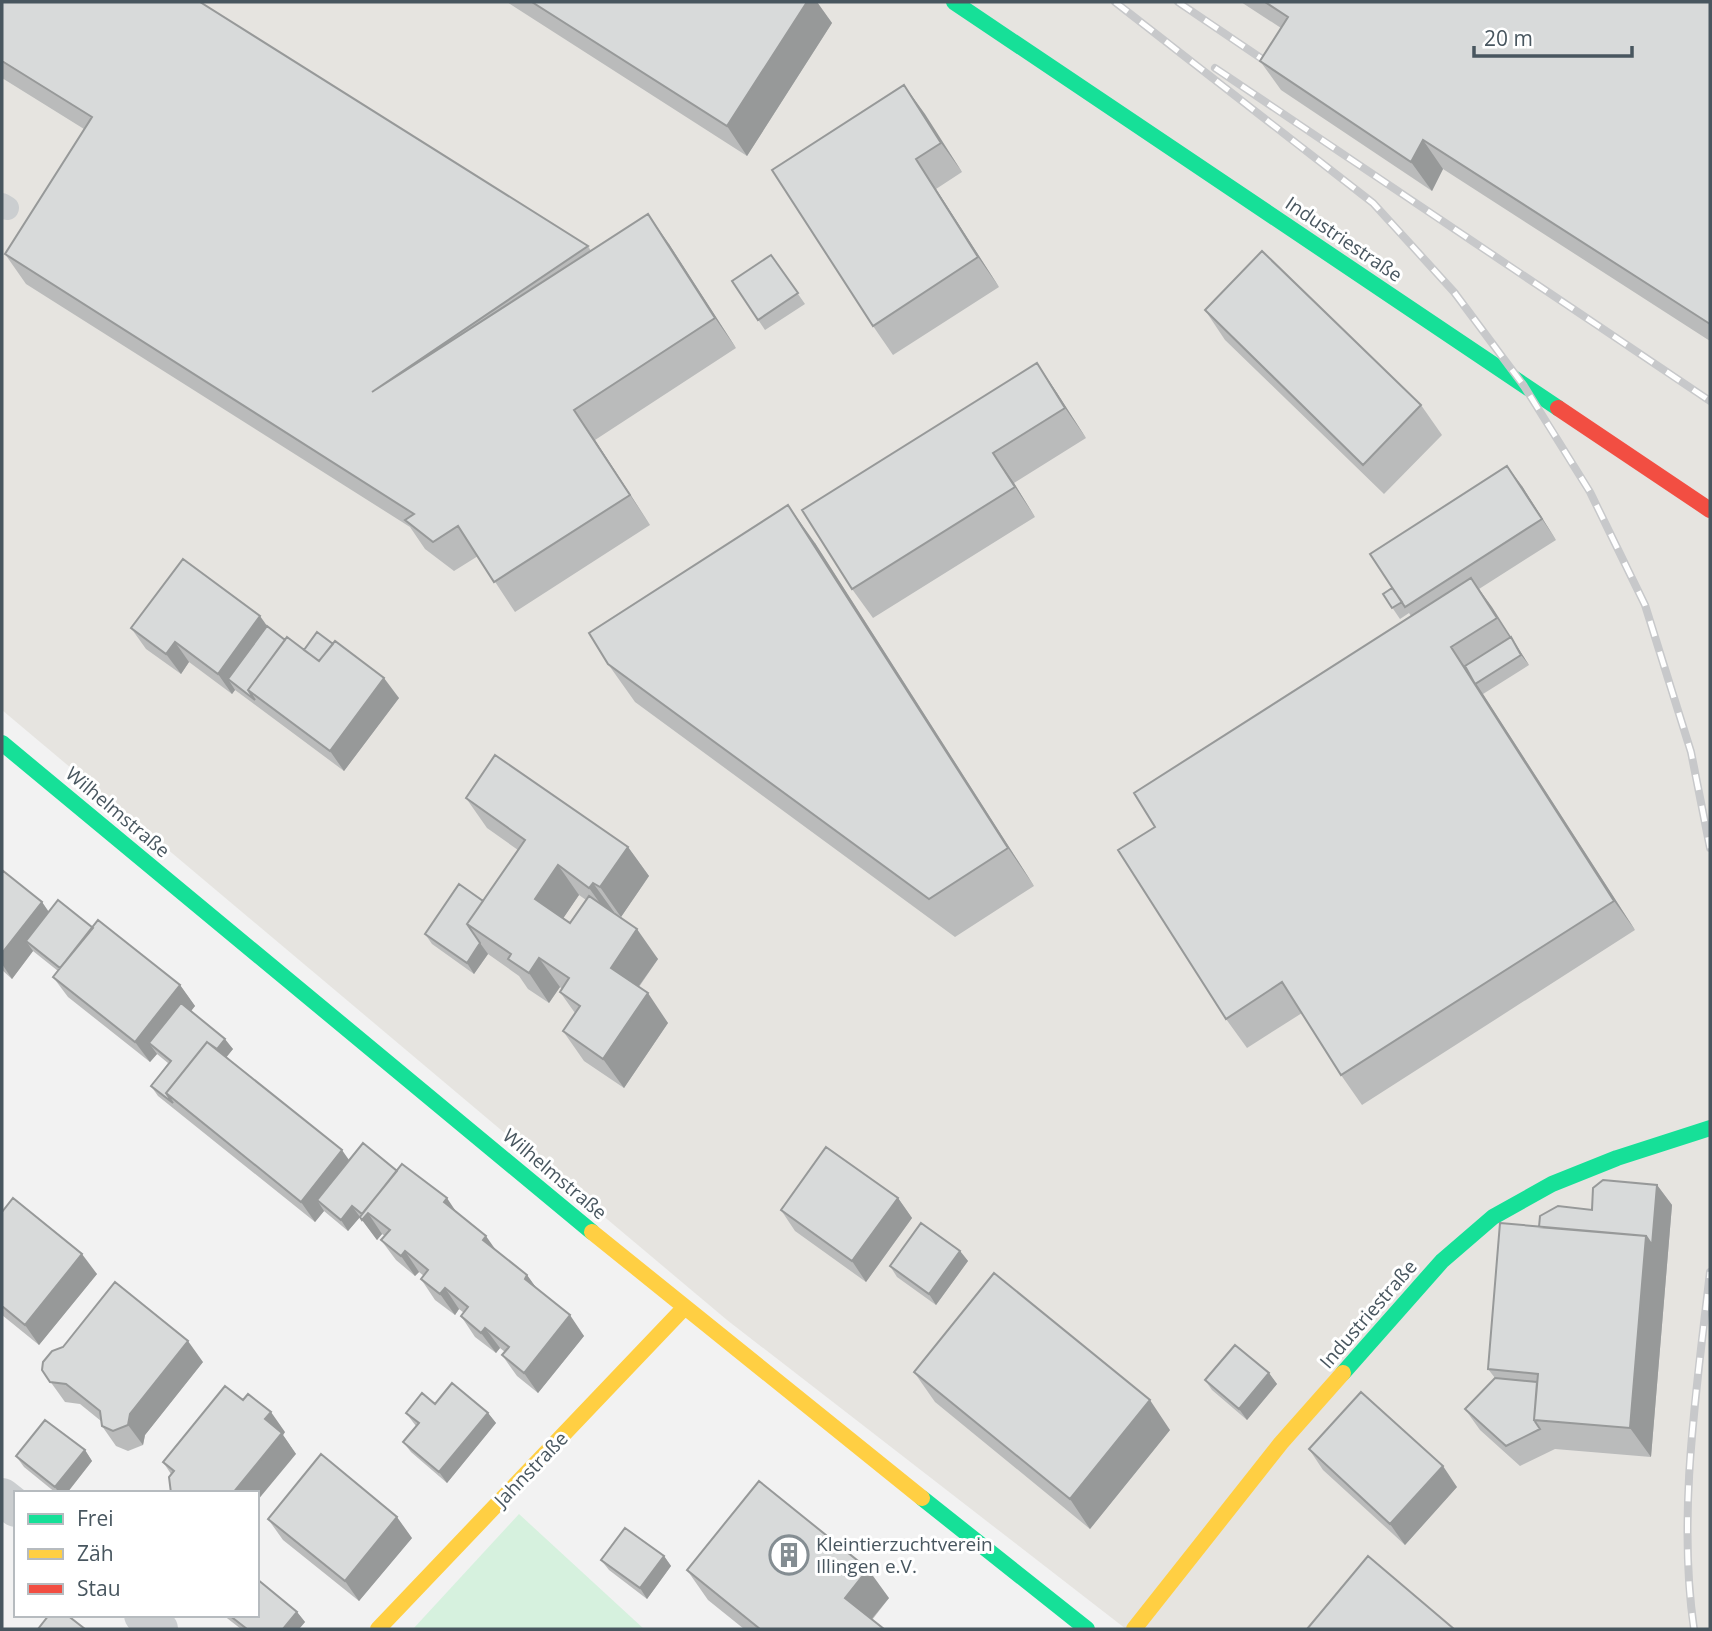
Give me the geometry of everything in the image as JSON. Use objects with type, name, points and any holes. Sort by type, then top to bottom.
[{"type":"street","name":"Industriestraße","points":[[954,2],[1710,510]]},
{"type":"street","name":"Wilhelmstraße","points":[[2,743],[684,1308],[1087,1629]]},
{"type":"street","name":"Industriestraße","points":[[1134,1629],[1281,1443],[1442,1261],[1493,1217],[1552,1184],[1617,1158],[1710,1128]]},
{"type":"street","name":"Jahnstraße","points":[[379,1629],[684,1308]]},
{"type":"street","points":[[145,1617],[159,1629]]},
{"type":"shaded area","points":[[2,2],[1710,2],[1710,1629],[1126,1629],[727,1320],[2,710]]},
{"type":"green space","points":[[519,1514],[644,1629],[413,1629]]},
{"type":"building","points":[[2,2],[200,2],[588,246],[372,392],[648,214],[715,318],[574,410],[630,495],[494,582],[458,526],[433,542],[405,520],[414,514],[5,254],[92,117],[2,61]]},
{"type":"building","points":[[532,2],[807,2],[727,126]]},
{"type":"building","points":[[1265,2],[1710,2],[1710,324],[1423,140],[1411,162],[1260,61],[1288,17]]},
{"type":"building","points":[[904,85],[941,143],[916,159],[978,257],[873,326],[772,170]]},
{"type":"building","points":[[1262,251],[1421,405],[1363,465],[1205,310]]},
{"type":"building","points":[[771,255],[798,293],[758,320],[732,281]]},
{"type":"building","points":[[1037,363],[1065,408],[993,453],[1015,487],[852,589],[802,510]]},
{"type":"building","points":[[1507,466],[1542,519],[1405,607],[1370,554]]},
{"type":"building","points":[[788,505],[1008,848],[929,899],[608,664],[589,633]]},
{"type":"building","points":[[183,559],[260,616],[218,674],[175,642],[166,654],[131,628]]},
{"type":"building","points":[[1471,578],[1497,618],[1451,647],[1614,901],[1341,1075],[1282,982],[1226,1019],[1118,850],[1155,827],[1134,793]]},
{"type":"building","points":[[1392,588],[1402,602],[1392,608],[1383,594]]},
{"type":"building","points":[[267,626],[285,640],[248,690],[255,700],[228,679]]},
{"type":"building","points":[[317,632],[333,644],[319,661],[304,650]]},
{"type":"building","points":[[287,637],[319,661],[335,641],[384,678],[330,751],[248,690]]},
{"type":"building","points":[[1511,637],[1521,655],[1475,684],[1465,666]]},
{"type":"building","points":[[495,755],[628,847],[600,887],[593,883],[589,888],[558,865],[535,899],[570,923],[589,896],[637,929],[611,968],[648,993],[603,1059],[563,1031],[580,1006],[560,992],[569,978],[539,958],[529,973],[508,959],[511,954],[467,924],[525,840],[466,798]]},
{"type":"building","points":[[2,870],[42,902],[2,953]]},
{"type":"building","points":[[459,884],[483,901],[467,924],[480,943],[467,963],[425,934]]},
{"type":"building","points":[[58,900],[93,928],[60,968],[26,941]]},
{"type":"building","points":[[98,920],[180,985],[135,1042],[53,977]]},
{"type":"building","points":[[181,1003],[225,1039],[217,1049],[207,1042],[166,1093],[173,1103],[151,1086],[171,1061],[149,1043]]},
{"type":"building","points":[[207,1042],[342,1150],[301,1202],[166,1093]]},
{"type":"building","points":[[363,1143],[397,1171],[362,1214],[352,1206],[341,1220],[317,1200]]},
{"type":"building","points":[[826,1147],[898,1198],[852,1261],[781,1210]]},
{"type":"building","points":[[402,1164],[447,1198],[444,1202],[486,1236],[483,1240],[527,1275],[525,1279],[570,1315],[524,1373],[502,1355],[509,1347],[485,1328],[481,1333],[461,1316],[468,1307],[445,1288],[440,1294],[421,1279],[428,1270],[405,1251],[401,1256],[381,1240],[390,1230],[368,1213],[362,1220],[360,1217]]},
{"type":"building","points":[[1603,1180],[1657,1185],[1652,1245],[1646,1236],[1539,1227],[1540,1216],[1558,1206],[1592,1210],[1593,1188]]},
{"type":"building","points":[[13,1198],[82,1254],[25,1325],[2,1306],[2,1212]]},
{"type":"building","points":[[921,1223],[960,1251],[929,1294],[890,1266]]},
{"type":"building","points":[[1500,1223],[1646,1236],[1630,1428],[1534,1420],[1538,1374],[1488,1369]]},
{"type":"building","points":[[994,1273],[1150,1400],[1070,1499],[914,1372]]},
{"type":"building","points":[[115,1282],[188,1341],[130,1414],[128,1425],[113,1431],[102,1426],[100,1411],[66,1384],[50,1382],[42,1370],[43,1362],[52,1351],[63,1347]]},
{"type":"building","points":[[1235,1345],[1269,1373],[1239,1409],[1205,1380]]},
{"type":"building","points":[[1495,1378],[1537,1382],[1534,1420],[1540,1429],[1506,1446],[1465,1409]]},
{"type":"building","points":[[452,1383],[488,1413],[439,1472],[403,1442],[419,1423],[406,1413],[422,1393],[435,1404]]},
{"type":"building","points":[[225,1386],[243,1400],[248,1394],[271,1412],[265,1419],[282,1433],[235,1491],[171,1491],[169,1477],[174,1471],[163,1462]]},
{"type":"building","points":[[1361,1392],[1443,1466],[1390,1524],[1309,1449]]},
{"type":"building","points":[[45,1420],[85,1450],[55,1487],[16,1456]]},
{"type":"building","points":[[321,1454],[397,1517],[345,1581],[268,1519]]},
{"type":"building","name":"Kleintierzuchtverein Illingen e.V.","points":[[759,1481],[868,1569],[845,1598],[884,1629],[760,1629],[687,1570]]},
{"type":"building","points":[[625,1528],[664,1556],[640,1588],[601,1560]]},
{"type":"building","points":[[1368,1556],[1454,1629],[1307,1629]]},
{"type":"building","points":[[259,1581],[297,1612],[283,1629],[247,1629],[232,1617],[259,1617]]},
{"type":"building","points":[[47,1617],[70,1617],[85,1629],[38,1629]]},
{"type":"railway","points":[[1115,2],[1373,203],[1454,292],[1524,386],[1590,492],[1645,605],[1691,752],[1710,848]]},
{"type":"railway","points":[[1178,2],[1277,69]]},
{"type":"railway","points":[[1215,68],[1710,401]]},
{"type":"railway","points":[[1694,1629],[1689,1585],[1688,1496],[1710,1272]]},
{"type":"traffic: fast","points":[[954,2],[1558,408]]},
{"type":"traffic: fast","points":[[2,743],[592,1232]]},
{"type":"traffic: fast","points":[[1343,1373],[1442,1261],[1493,1217],[1552,1184],[1617,1158],[1710,1128]]},
{"type":"traffic: fast","points":[[922,1498],[1087,1629]]},
{"type":"traffic: slow","points":[[592,1232],[922,1498]]},
{"type":"traffic: slow","points":[[378,1629],[684,1308]]},
{"type":"traffic: slow","points":[[1134,1629],[1281,1443],[1343,1373]]},
{"type":"traffic: jam","points":[[1558,408],[1710,510]]},
{"type":"place","name":"Kleintierzuchtverein Illingen e.V.","points":[[789,1555]]}]
